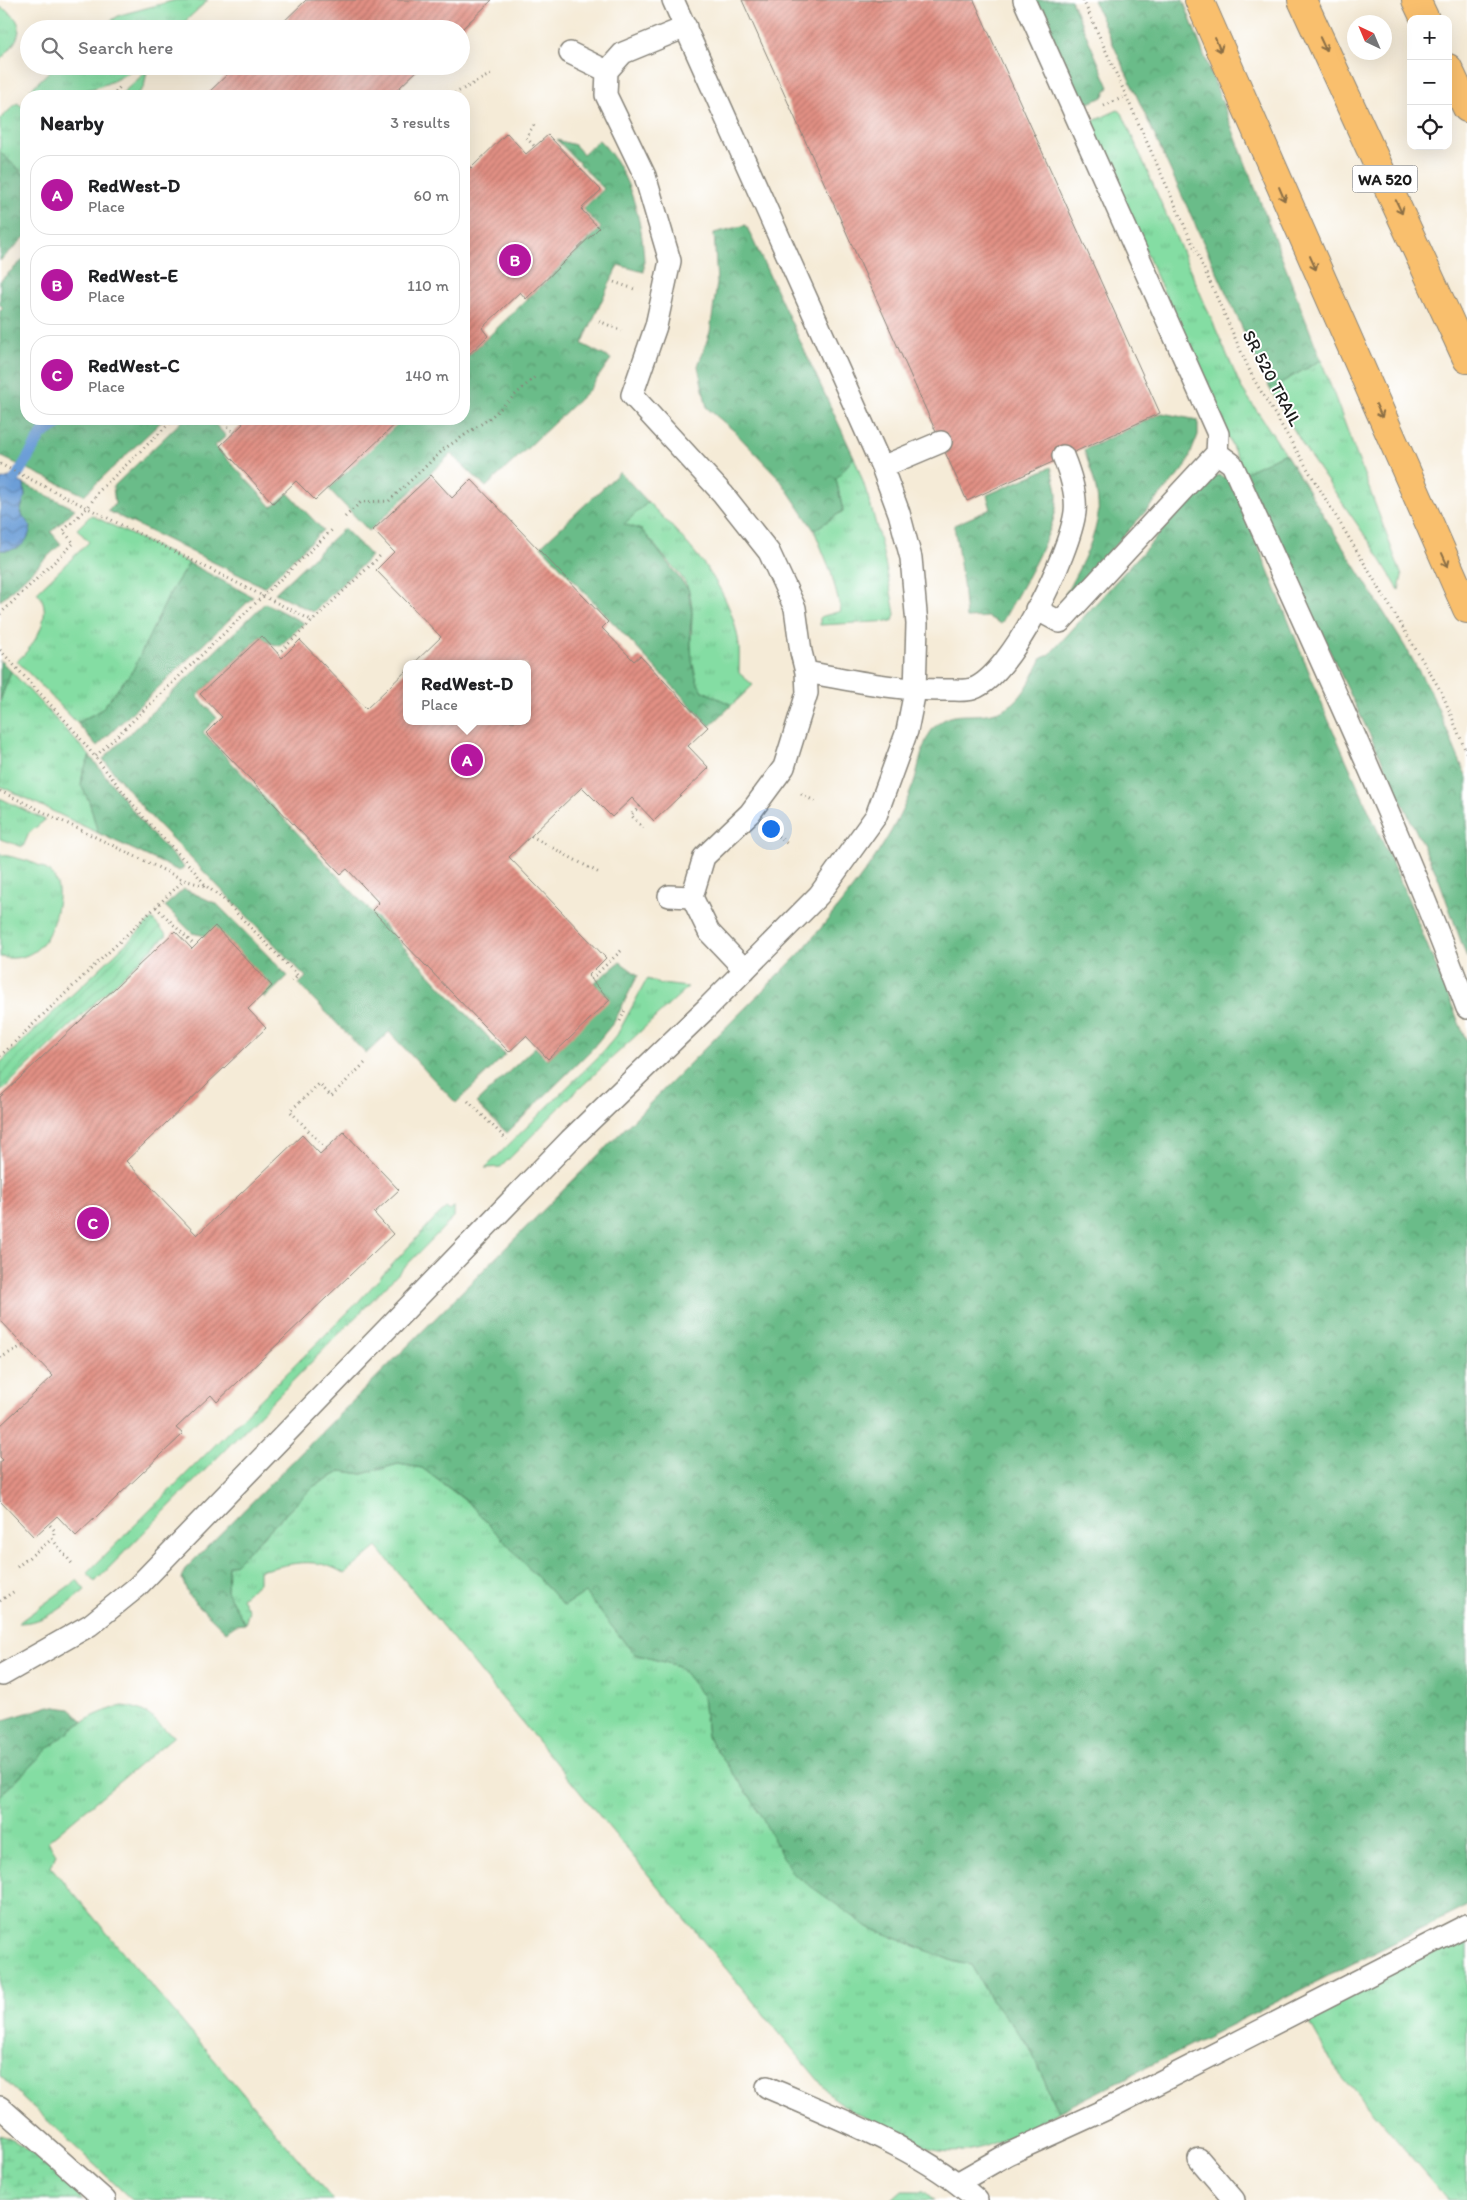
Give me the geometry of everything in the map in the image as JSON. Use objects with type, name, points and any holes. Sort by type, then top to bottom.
[{"type":"highway","points":[[1199,0],[1467,609]]},
{"type":"highway","name":"WA 520","points":[[1302,0],[1467,359]]},
{"type":"highway","points":[[1416,0],[1423,15]]},
{"type":"highway","points":[[1452,76],[1467,108]]},
{"type":"lane","points":[[1,1673],[90,1625],[137,1587],[570,1140],[745,970],[819,895],[876,816],[907,731],[914,691],[917,610],[911,558],[899,513],[882,467],[673,0]]},
{"type":"lane","points":[[1024,0],[1218,434],[1217,453],[1060,622],[1036,609]]},
{"type":"lane","points":[[686,27],[623,52],[607,71],[606,95],[645,176],[670,261],[656,326],[632,396],[723,494],[769,552],[796,608],[801,652],[806,672],[806,693],[784,767],[750,813],[704,858],[692,897],[709,932],[745,970]]},
{"type":"lane","points":[[570,53],[607,71]]},
{"type":"lane","points":[[882,467],[941,442]]},
{"type":"lane","points":[[1217,453],[1232,464],[1331,684],[1441,937],[1467,1008]]},
{"type":"lane","points":[[806,672],[914,691],[972,689],[1000,669],[1021,639],[1057,571],[1075,512],[1071,475],[1064,456]]},
{"type":"lane","points":[[669,896],[692,897]]},
{"type":"lane","points":[[959,2182],[1008,2154],[1111,2107],[1467,1925]]},
{"type":"lane","points":[[767,2087],[880,2138],[959,2182],[978,2200]]},
{"type":"lane","points":[[0,2106],[105,2200]]},
{"type":"lane","points":[[1199,2159],[1234,2200]]},
{"type":"path","name":"SR 520 TRAIL","points":[[1083,0],[1253,378],[1442,693],[1467,754]]},
{"type":"path","points":[[462,90],[493,74]]},
{"type":"path","points":[[117,90],[120,86]]},
{"type":"path","points":[[534,125],[526,137],[535,147]]},
{"type":"path","points":[[614,282],[639,290]]},
{"type":"path","points":[[599,321],[625,333]]},
{"type":"path","points":[[345,517],[361,502],[389,501],[444,449],[490,418],[537,375]]},
{"type":"path","points":[[0,614],[74,543],[63,531],[89,506],[99,490],[168,425]]},
{"type":"path","points":[[226,425],[234,433]]},
{"type":"path","points":[[0,464],[89,506],[264,594],[313,621]]},
{"type":"path","points":[[96,756],[334,528]]},
{"type":"path","points":[[278,654],[382,554]]},
{"type":"path","points":[[0,650],[96,756],[132,803],[206,886],[222,898],[298,976],[290,984]]},
{"type":"path","points":[[0,791],[184,880],[206,886]]},
{"type":"path","points":[[640,806],[631,815],[643,828]]},
{"type":"path","points":[[769,829],[788,845]]},
{"type":"path","points":[[530,836],[601,874]]},
{"type":"path","points":[[0,1056],[184,880]]},
{"type":"path","points":[[156,907],[195,946]]},
{"type":"path","points":[[591,979],[622,949]]},
{"type":"path","points":[[620,1021],[626,1008]]},
{"type":"path","points":[[326,1149],[290,1111],[319,1084],[331,1096],[366,1062]]},
{"type":"path","points":[[468,1101],[507,1140]]},
{"type":"path","points":[[0,1358],[24,1345]]},
{"type":"path","points":[[17,1567],[52,1539],[55,1531],[49,1524]]},
{"type":"path","points":[[52,1539],[74,1566]]},
{"type":"path","points":[[0,1601],[16,1590]]},
{"type":"green space","points":[[176,0],[208,0],[187,20],[112,20],[120,15]]},
{"type":"green space","points":[[1031,0],[1071,0],[1109,87],[1103,97],[1082,106]]},
{"type":"green space","points":[[1093,0],[1183,0],[1321,360],[1270,389]]},
{"type":"green space","points":[[0,7],[16,19],[19,25],[19,32],[17,39],[0,60]]},
{"type":"green space","points":[[46,75],[123,75],[113,81],[86,90],[30,90]]},
{"type":"green space","points":[[143,75],[146,75],[144,87],[141,90],[126,90]]},
{"type":"green space","points":[[17,103],[20,105],[20,170],[0,152],[0,119]]},
{"type":"green space","points":[[1118,110],[1122,113],[1241,387],[1285,453],[1244,473],[1091,128],[1091,122]]},
{"type":"green space","points":[[557,140],[575,145],[583,154],[599,140],[620,168],[628,184],[639,220],[644,255],[644,272],[618,265],[582,344],[611,359],[589,390],[486,487],[451,454],[369,531],[329,489],[397,425],[470,425],[470,354],[601,228],[583,209],[604,189]]},
{"type":"green space","points":[[0,152],[20,170],[20,242],[0,261]]},
{"type":"green space","points":[[746,225],[854,457],[836,479],[843,511],[814,530],[779,478],[733,430],[707,408],[698,366],[710,332],[717,283],[714,233]]},
{"type":"green space","points":[[20,263],[20,425],[158,425],[84,495],[0,456],[0,311],[3,308],[0,305],[0,281]]},
{"type":"green space","points":[[1321,360],[1402,576],[1399,590],[1373,547],[1307,452],[1270,389]]},
{"type":"green space","points":[[1162,413],[1198,420],[1198,435],[1185,468],[1070,595],[1065,595],[1088,550],[1097,521],[1097,494],[1084,450]]},
{"type":"green space","points":[[178,425],[216,425],[226,436],[215,446],[272,507],[288,493],[323,530],[264,587],[108,511],[115,504],[113,487]]},
{"type":"green space","points":[[1285,453],[1409,653],[1433,697],[1467,778],[1467,958],[1438,877],[1244,473]]},
{"type":"green space","points":[[854,457],[879,535],[895,614],[893,621],[820,625],[820,617],[841,611],[831,572],[814,530],[843,511],[836,479]]},
{"type":"green space","points":[[1051,467],[1057,492],[1055,514],[1035,563],[1001,624],[988,617],[966,618],[963,583],[954,525],[991,509],[987,495]]},
{"type":"green space","points":[[620,472],[648,502],[624,524],[642,530],[688,589],[692,613],[690,632],[692,661],[698,684],[703,691],[732,705],[710,726],[541,546]]},
{"type":"green space","points":[[1219,475],[1229,479],[1235,488],[1328,719],[1409,901],[1467,1042],[1467,1906],[1058,2112],[1028,2044],[990,1998],[971,1965],[955,1962],[868,1927],[792,1873],[751,1798],[707,1737],[703,1696],[679,1666],[634,1654],[585,1593],[564,1606],[468,1502],[422,1468],[398,1464],[362,1474],[342,1471],[314,1486],[236,1563],[228,1566],[227,1592],[245,1624],[236,1625],[226,1632],[189,1596],[182,1579],[185,1569],[801,952],[864,873],[891,831],[913,785],[922,751],[933,728],[950,717],[999,711],[1017,700],[1030,682],[1042,658],[1049,655],[1211,477]]},
{"type":"green space","points":[[24,484],[75,509],[51,532],[61,544],[0,601],[0,550],[9,550],[30,527],[20,512],[25,496]]},
{"type":"green space","points":[[648,502],[704,564],[725,598],[733,617],[738,638],[739,673],[753,685],[732,705],[705,692],[699,686],[694,675],[691,651],[691,603],[689,591],[684,581],[645,534],[623,524]]},
{"type":"green space","points":[[91,515],[189,563],[170,593],[133,670],[101,710],[77,723],[17,661],[24,655],[36,638],[44,619],[42,600],[37,592],[89,542],[77,529]]},
{"type":"green space","points":[[344,528],[371,556],[313,612],[275,593]]},
{"type":"green space","points":[[189,563],[253,597],[97,746],[77,723],[101,710],[133,670],[170,593]]},
{"type":"green space","points":[[265,603],[304,623],[280,646],[269,643],[261,636],[197,696],[217,718],[203,732],[505,1055],[456,1103],[389,1032],[366,1054],[299,984],[306,977],[147,813],[103,759]]},
{"type":"green space","points":[[0,660],[11,671],[0,701]]},
{"type":"green space","points":[[11,671],[90,756],[83,772],[81,785],[89,801],[98,833],[0,786],[0,701]]},
{"type":"green space","points":[[90,756],[149,831],[184,867],[179,871],[98,833],[89,801],[81,785],[83,772]]},
{"type":"green space","points":[[0,798],[45,820],[29,833],[23,847],[0,839]]},
{"type":"green space","points":[[0,854],[43,867],[53,876],[57,886],[58,897],[55,917],[47,937],[41,946],[33,952],[13,958],[0,957]]},
{"type":"green space","points":[[184,889],[217,904],[288,976],[265,998],[206,936],[192,933],[165,906]]},
{"type":"green space","points":[[152,919],[167,935],[0,1092],[0,1063]]},
{"type":"green space","points":[[620,962],[638,975],[614,1022],[591,1050],[507,1133],[476,1103],[535,1047],[547,1060],[609,999],[594,983]]},
{"type":"green space","points":[[647,979],[661,984],[688,987],[568,1099],[501,1167],[485,1168],[600,1055],[617,1035]]},
{"type":"green space","points":[[454,1207],[454,1217],[95,1582],[87,1573],[358,1302],[435,1218],[446,1208],[450,1211]]},
{"type":"green space","points":[[398,1464],[422,1468],[471,1505],[564,1606],[585,1592],[634,1654],[679,1666],[703,1696],[707,1737],[751,1798],[868,1927],[955,1962],[971,1965],[990,1998],[1028,2044],[1058,2112],[1012,2136],[980,2148],[947,2152],[930,2149],[850,2110],[833,2098],[377,1547],[345,1574],[334,1568],[313,1563],[292,1564],[259,1571],[259,1583],[242,1598],[249,1611],[245,1624],[227,1592],[228,1566],[236,1563],[314,1486],[342,1471],[362,1474]]},
{"type":"green space","points":[[77,1580],[85,1590],[70,1602],[46,1617],[18,1623]]},
{"type":"green space","points":[[50,1706],[70,1709],[83,1721],[51,1746],[0,1796],[0,1721]]},
{"type":"green space","points":[[123,1706],[146,1713],[174,1736],[48,1841],[56,1854],[51,1867],[333,2200],[132,2200],[0,2076],[0,1796],[41,1755],[71,1730],[87,1719]]},
{"type":"green space","points":[[1467,1935],[1467,2200],[1448,2200],[1335,2068],[1308,2020],[1336,2001]]},
{"type":"green space","points":[[0,2135],[23,2146],[34,2154],[83,2200],[0,2200]]},
{"type":"green space","points":[[902,2191],[924,2191],[934,2200],[892,2200]]},
{"type":"water","points":[[9,477],[24,484],[25,496],[20,512],[31,527],[27,538],[21,546],[0,550],[0,480]]},
{"type":"building","points":[[306,0],[492,0],[470,21],[285,20]]},
{"type":"building","points":[[742,0],[974,0],[1160,413],[967,501]]},
{"type":"building","points":[[227,75],[413,75],[397,90],[211,90]]},
{"type":"building","points":[[507,133],[526,154],[548,135],[601,190],[581,209],[599,228],[526,299],[520,292],[482,328],[488,336],[470,353],[470,167]]},
{"type":"building","points":[[242,425],[395,425],[315,500],[296,481],[273,503],[220,446]]},
{"type":"building","points":[[431,475],[452,498],[471,479],[608,622],[602,628],[634,661],[640,656],[708,727],[688,746],[709,768],[654,821],[632,798],[612,817],[582,787],[509,857],[606,958],[588,976],[610,1000],[548,1059],[526,1036],[509,1052],[372,910],[379,903],[347,869],[341,874],[206,733],[222,717],[200,694],[262,636],[282,658],[300,640],[366,709],[403,674],[403,725],[531,725],[531,660],[417,660],[441,637],[376,570],[394,552],[373,530]]},
{"type":"building","points":[[215,926],[272,986],[248,1009],[266,1028],[126,1161],[197,1235],[302,1135],[320,1154],[344,1132],[399,1190],[374,1213],[393,1234],[217,1402],[211,1395],[176,1428],[183,1434],[76,1536],[57,1516],[34,1537],[0,1501],[0,1462],[3,1460],[0,1457],[0,1426],[53,1376],[0,1320],[0,1097],[175,931],[192,949]]},
{"type":"waterway","points":[[15,479],[42,434],[56,425]]},
{"type":"place","name":"RedWest-E","points":[[515,260]]},
{"type":"place","name":"RedWest-D","points":[[467,760]]},
{"type":"place","name":"RedWest-C","points":[[93,1223]]}]
